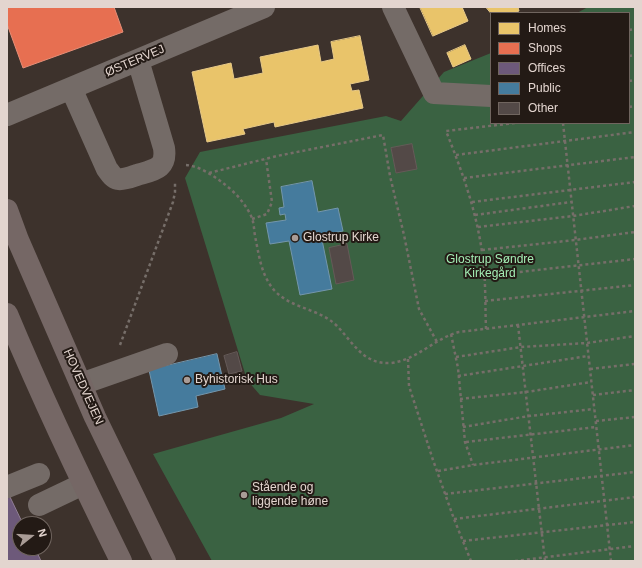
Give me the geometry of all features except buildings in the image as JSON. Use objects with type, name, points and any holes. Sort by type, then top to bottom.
[{"type":"main road","name":"HOVEDVEJEN","points":[[7,210],[18,240],[95,418],[164,561]]},
{"type":"main road","points":[[7,314],[83,484],[121,561]]},
{"type":"street","name":"ØSTERVEJ","points":[[7,115],[138,60],[221,15],[264,7]]},
{"type":"street","points":[[393,7],[434,93],[490,96]]},
{"type":"street","points":[[71,88],[111,175],[117,179],[124,179],[155,170],[162,164],[165,157],[164,148],[138,60]]},
{"type":"street","points":[[81,384],[167,354]]},
{"type":"street","points":[[7,486],[39,474]]},
{"type":"street","points":[[39,505],[83,484]]},
{"type":"path","points":[[486,329],[482,250],[478,227],[464,178],[446,131],[506,124]]},
{"type":"path","points":[[563,124],[611,561]]},
{"type":"path","points":[[456,155],[635,132]]},
{"type":"path","points":[[209,173],[266,159],[383,135],[390,176],[419,309],[437,342]]},
{"type":"path","points":[[464,178],[635,157]]},
{"type":"path","points":[[252,219],[267,214],[272,202],[266,159]]},
{"type":"path","points":[[162,164],[192,166],[209,173],[241,200],[252,219],[262,270],[267,280],[281,296],[289,302],[321,314],[330,320],[366,358],[390,363],[408,359],[451,334],[635,311]]},
{"type":"path","points":[[117,349],[122,341],[173,202],[175,192],[174,180],[162,164]]},
{"type":"path","points":[[472,202],[635,182]]},
{"type":"path","points":[[475,214],[571,202]]},
{"type":"path","points":[[478,227],[573,216],[635,206]]},
{"type":"path","points":[[482,250],[635,232]]},
{"type":"path","points":[[484,276],[635,260]]},
{"type":"path","points":[[485,301],[635,285]]},
{"type":"path","points":[[518,325],[545,561]]},
{"type":"path","points":[[451,334],[456,357],[465,442],[474,465]]},
{"type":"path","points":[[456,357],[521,347],[587,343],[635,336]]},
{"type":"path","points":[[458,376],[588,356]]},
{"type":"path","points":[[408,359],[409,386],[432,460],[438,471],[454,519],[471,561]]},
{"type":"path","points":[[590,369],[635,364]]},
{"type":"path","points":[[460,399],[526,392],[591,382]]},
{"type":"path","points":[[593,395],[635,390]]},
{"type":"path","points":[[463,427],[529,416],[594,409]]},
{"type":"path","points":[[596,422],[635,417]]},
{"type":"path","points":[[465,442],[596,427]]},
{"type":"path","points":[[438,471],[474,465],[635,445]]},
{"type":"path","points":[[445,494],[635,472]]},
{"type":"path","points":[[454,519],[635,497]]},
{"type":"path","points":[[463,541],[635,522]]},
{"type":"path","points":[[515,561],[635,546]]},
{"type":"green space","name":"Glostrup Søndre Kirkegård","points":[[588,7],[635,7],[635,561],[212,561],[153,454],[281,418],[314,404],[260,395],[247,380],[185,178],[200,152],[386,116],[401,121],[444,72],[490,53],[490,124],[630,124],[630,12],[579,12]]},
{"type":"place","name":"Glostrup Kirke","points":[[295,238]]},
{"type":"place","name":"Byhistorisk Hus","points":[[187,380]]},
{"type":"place","name":"Stående og liggende høne","points":[[244,495]]}]
